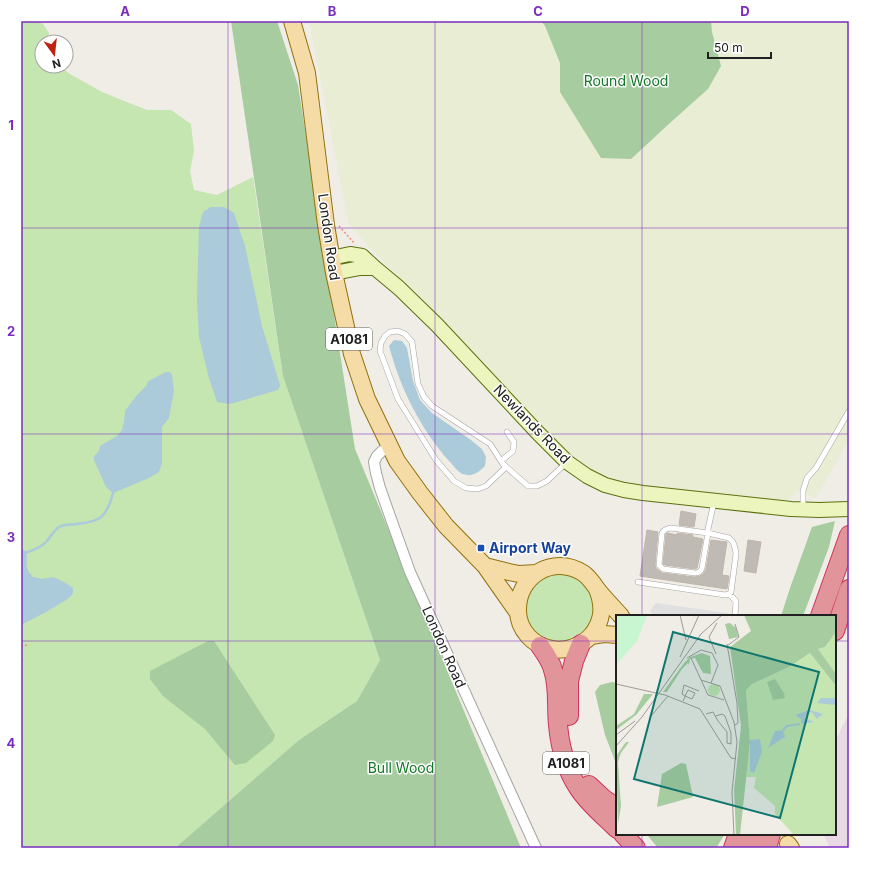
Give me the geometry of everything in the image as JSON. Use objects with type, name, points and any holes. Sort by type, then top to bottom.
[{"type":"highway","points":[[820,615],[849,535]]},
{"type":"highway","points":[[836,628],[849,589]]},
{"type":"highway","name":"A1081","points":[[586,640],[574,661],[570,681],[568,703],[569,730],[574,754],[590,785],[604,799],[616,807]]},
{"type":"highway","name":"A1081","points":[[540,646],[553,669],[556,679],[558,725],[562,748],[569,771],[579,789],[616,828]]},
{"type":"highway","points":[[624,835],[636,848]]},
{"type":"highway","points":[[733,848],[738,835]]},
{"type":"highway","points":[[749,848],[755,835]]},
{"type":"highway","points":[[767,848],[771,835]]},
{"type":"main road","name":"London Road","points":[[292,21],[307,73],[326,225],[333,266],[343,314],[359,376],[367,399],[397,461],[446,526],[485,566],[518,613]]},
{"type":"main road","points":[[485,566],[519,574],[536,573]]},
{"type":"main road","points":[[616,635],[604,634],[586,640],[568,650],[554,650],[540,646],[525,632],[520,623],[518,602],[521,591],[527,581],[536,573],[545,568],[565,566],[575,569],[588,577],[620,615]]},
{"type":"main road","points":[[586,640],[597,628],[601,618],[601,599],[597,589]]},
{"type":"street","points":[[333,266],[350,254],[362,256]]},
{"type":"street","name":"Newlands Road","points":[[362,256],[400,288],[437,325],[567,462],[587,476],[624,490],[650,494],[803,509],[849,509]]},
{"type":"street","points":[[333,266],[375,268]]},
{"type":"street","name":"London Road","points":[[390,446],[377,456],[374,462],[380,488],[410,572],[536,848]]},
{"type":"lane","points":[[506,467],[486,486],[478,489],[466,488],[454,481],[436,460],[398,399],[380,351],[381,343],[385,336],[390,332],[398,330],[406,334],[412,342],[418,384],[424,397],[432,406],[490,444],[506,467],[528,486],[537,486],[547,481],[567,462]]},
{"type":"lane","points":[[803,509],[803,491],[807,478],[816,468],[849,411]]},
{"type":"lane","points":[[501,461],[513,451],[514,442],[507,432]]},
{"type":"lane","points":[[715,501],[708,533],[702,568],[699,573],[663,569],[659,565],[663,530],[671,528],[708,533],[729,538],[733,542],[736,554],[731,592],[729,594]]},
{"type":"lane","points":[[638,582],[724,595],[729,594]]},
{"type":"lane","points":[[729,594],[736,601],[734,615]]},
{"type":"path","points":[[339,226],[359,248],[362,256]]},
{"type":"path","points":[[21,646],[30,645]]},
{"type":"path","points":[[21,656],[23,660]]},
{"type":"shaded area","points":[[656,603],[727,613],[727,615],[654,615],[650,611]]},
{"type":"shaded area","points":[[849,713],[849,848],[830,848],[824,835],[836,835],[836,739]]},
{"type":"green space","points":[[21,21],[41,21],[49,34],[34,34],[34,74],[70,74],[102,92],[147,110],[171,110],[191,124],[194,151],[190,171],[194,190],[217,195],[253,177],[283,376],[380,660],[357,701],[299,740],[175,848],[21,848]]},
{"type":"green space","name":"Bull Wood","points":[[231,21],[277,21],[298,85],[355,449],[521,848],[175,848],[299,740],[357,701],[380,660],[283,376]]},
{"type":"green space","points":[[309,21],[541,21],[545,26],[560,63],[560,92],[671,122],[708,88],[712,32],[711,21],[849,21],[849,440],[816,498],[797,491],[787,502],[635,488],[604,479],[580,462],[532,420],[349,225]]},
{"type":"green space","name":"Round Wood","points":[[541,21],[711,21],[712,32],[721,66],[708,89],[631,159],[601,158],[560,92],[560,63],[545,26]]},
{"type":"green space","points":[[835,521],[829,547],[803,615],[781,615],[790,588],[812,527]]},
{"type":"green space","points":[[564,573],[583,581],[594,598],[596,604],[593,624],[574,643],[541,641],[524,621],[526,594],[544,576]]},
{"type":"green space","points":[[208,641],[214,641],[275,735],[273,741],[246,763],[235,765],[205,729],[163,696],[150,679],[150,671]]},
{"type":"green space","points":[[612,682],[616,683],[616,763],[605,735],[595,692],[600,685]]},
{"type":"green space","points":[[724,835],[716,848],[658,848],[648,836]]},
{"type":"water","points":[[211,207],[224,207],[234,213],[245,246],[262,326],[280,385],[278,390],[230,404],[217,402],[209,378],[199,337],[197,299],[199,227],[203,212]]},
{"type":"water","points":[[395,340],[402,341],[407,348],[413,381],[420,400],[432,413],[482,449],[486,457],[485,466],[477,473],[467,475],[458,471],[440,450],[421,422],[405,393],[394,362],[389,346]]},
{"type":"water","points":[[166,372],[170,372],[172,375],[174,391],[169,418],[162,427],[162,463],[159,472],[149,478],[113,493],[106,487],[94,460],[94,456],[99,451],[100,446],[117,436],[122,430],[125,411],[147,385],[147,382]]},
{"type":"water","points":[[21,549],[26,551],[27,567],[33,577],[42,579],[53,577],[73,588],[73,592],[72,595],[66,600],[21,625]]},
{"type":"building","points":[[681,511],[696,514],[694,527],[679,525]]},
{"type":"building","points":[[647,530],[658,532],[655,565],[656,568],[662,573],[694,577],[700,576],[706,569],[711,540],[727,542],[722,575],[729,576],[727,589],[640,576]]},
{"type":"building","points":[[667,533],[677,535],[677,533],[693,535],[693,537],[703,539],[697,568],[695,569],[663,564]]},
{"type":"building","points":[[748,540],[761,542],[756,573],[744,571]]},
{"type":"waterway","points":[[25,553],[42,545],[59,527],[92,522],[102,516],[111,501],[113,493]]},
{"type":"place","name":"Airport Way","points":[[481,548]]}]
